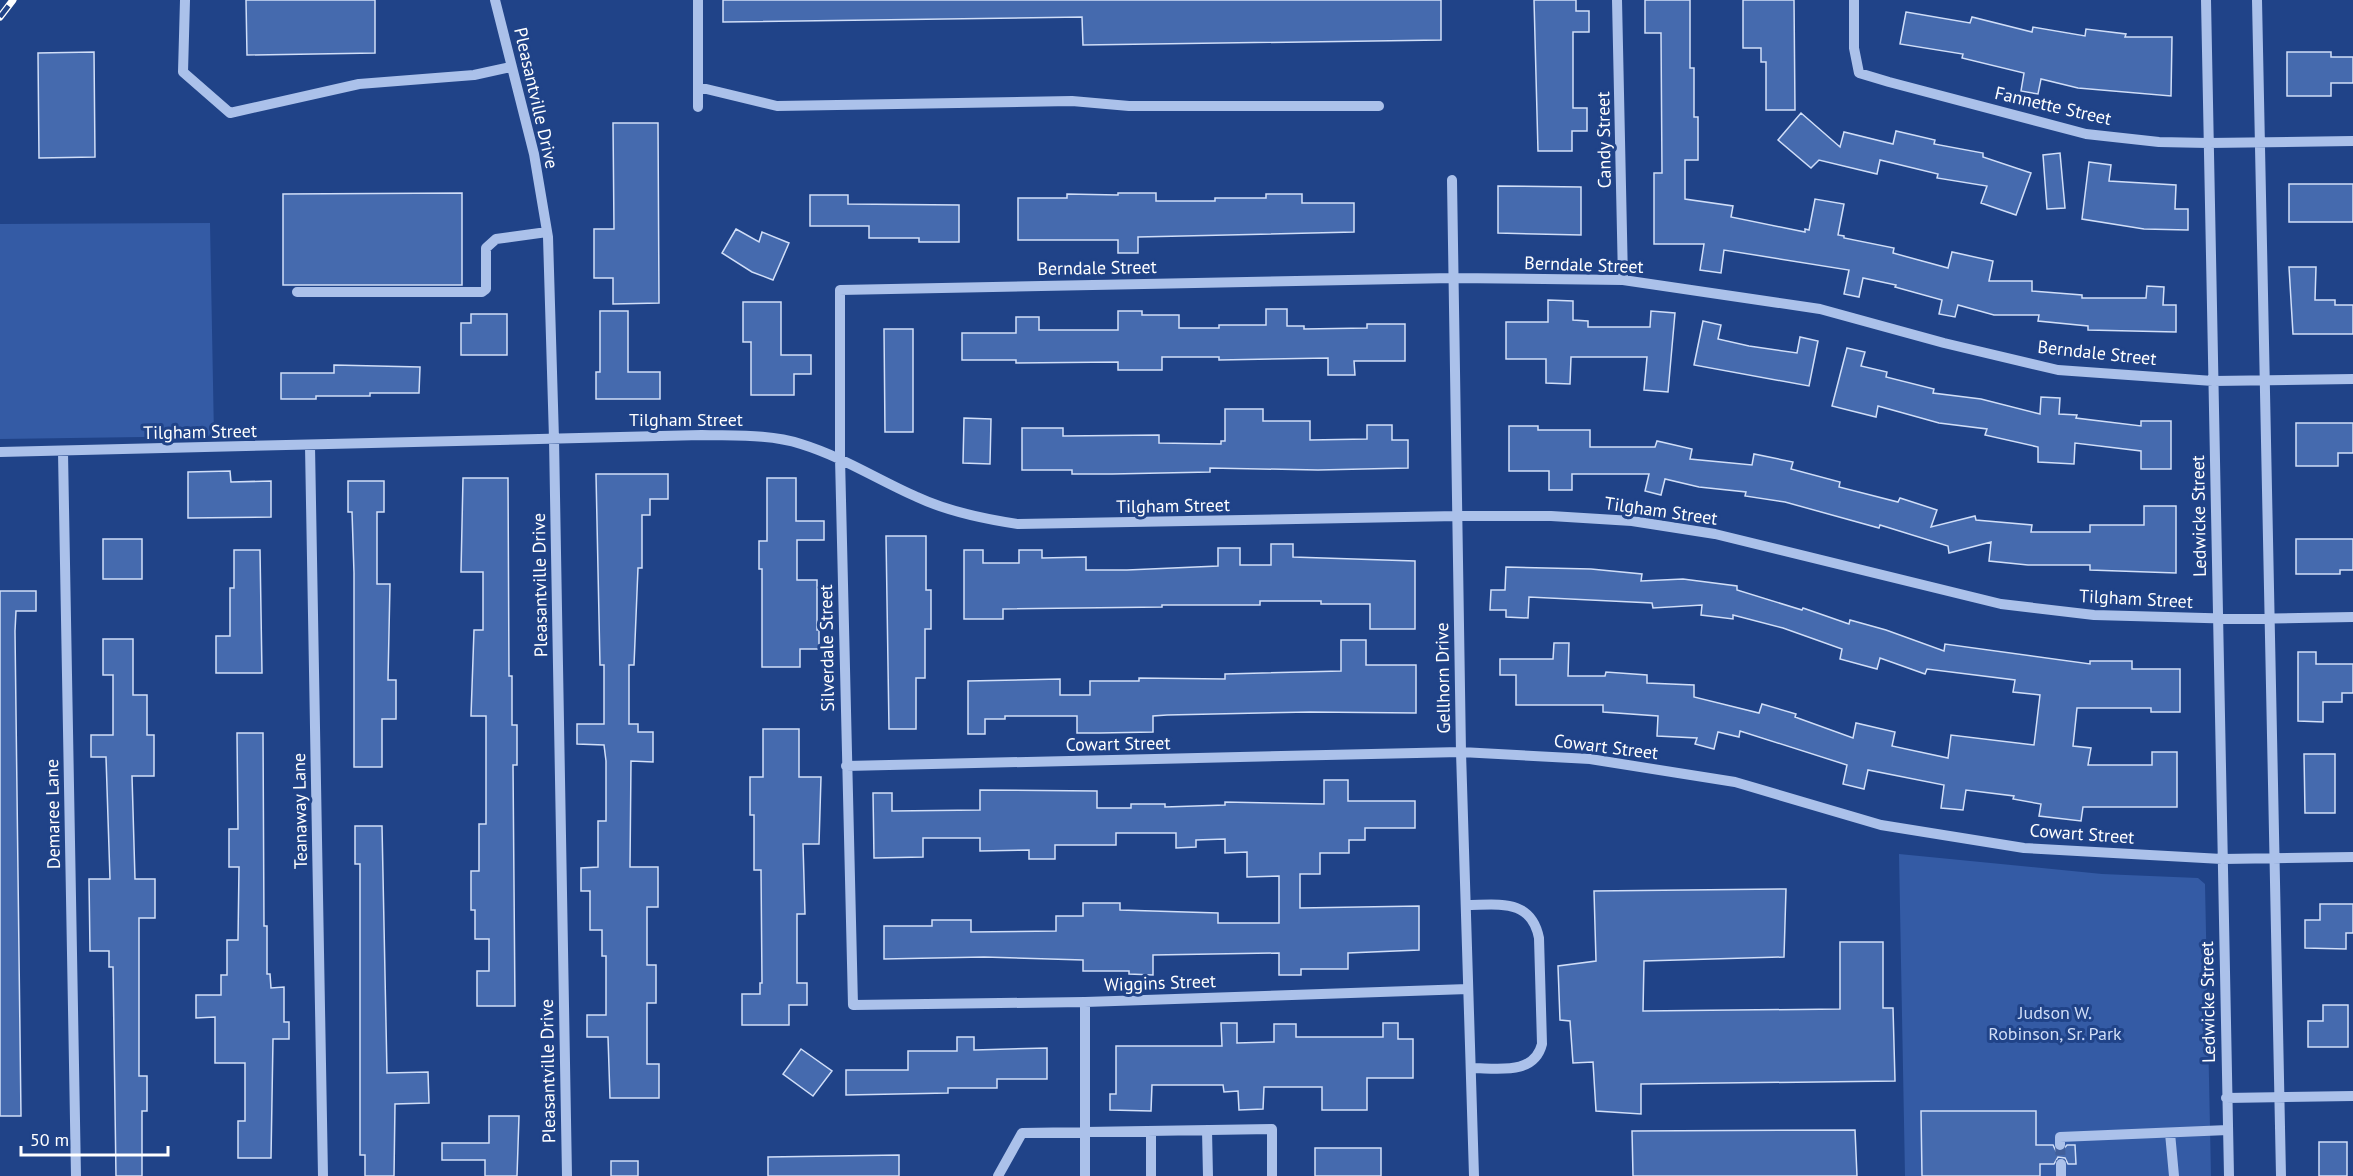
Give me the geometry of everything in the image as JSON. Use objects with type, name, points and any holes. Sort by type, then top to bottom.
[{"type":"street","points":[[185,0],[183,72],[230,113],[359,84],[474,75],[511,67]]},
{"type":"street","name":"Pleasantville Drive","points":[[495,0],[534,154],[547,232],[554,439],[567,1176]]},
{"type":"street","points":[[698,0],[698,107]]},
{"type":"street","name":"Candy Street","points":[[1617,0],[1623,280]]},
{"type":"street","name":"Fannette Street","points":[[1854,0],[1854,48],[1859,73],[2086,134],[2159,142],[2353,141]]},
{"type":"street","name":"Ledwicke Street","points":[[2206,0],[2229,1176]]},
{"type":"street","points":[[2257,0],[2281,1176]]},
{"type":"street","points":[[698,87],[777,106],[1072,101],[1130,106],[1379,106]]},
{"type":"street","name":"Gellhorn Drive","points":[[1452,180],[1461,752],[1474,1176]]},
{"type":"street","points":[[297,292],[482,292],[486,289],[486,248],[496,239],[547,232]]},
{"type":"street","name":"Berndale Street","points":[[840,290],[1453,278],[1623,280],[1820,309],[1944,343],[2058,370],[2213,381],[2353,379]]},
{"type":"street","name":"Silverdale Street","points":[[840,290],[840,458],[853,1005]]},
{"type":"street","name":"Tilgham Street","points":[[0,452],[702,435],[758,436],[799,443],[840,458],[918,498],[953,511],[1018,524],[1458,516],[1551,516],[1632,521],[1715,534],[2001,604],[2094,615],[2218,619],[2353,617]]},
{"type":"street","name":"Teanaway Lane","points":[[310,446],[323,1176]]},
{"type":"street","name":"Demaree Lane","points":[[63,452],[76,1176]]},
{"type":"street","name":"Cowart Street","points":[[846,766],[1461,752],[1590,759],[1735,782],[1881,825],[2024,848],[2222,859],[2353,857]]},
{"type":"street","points":[[1466,905],[1509,905],[1524,911],[1536,921],[1539,938],[1542,1044],[1539,1053],[1529,1064],[1513,1068],[1471,1068]]},
{"type":"street","name":"Wiggins Street","points":[[853,1005],[1085,1002],[1468,989]]},
{"type":"street","points":[[1085,1002],[1085,1176]]},
{"type":"street","points":[[2226,1098],[2353,1096]]},
{"type":"street","points":[[998,1176],[1022,1133],[1272,1129],[1272,1176]]},
{"type":"street","points":[[1207,1130],[1208,1176]]},
{"type":"street","points":[[2060,1145],[2060,1137],[2228,1130]]},
{"type":"street","points":[[1151,1131],[1151,1176]]},
{"type":"street","points":[[2170,1133],[2174,1176]]},
{"type":"street","points":[[2061,1164],[2061,1176]]},
{"type":"green space","points":[[210,223],[214,436],[0,439],[0,224]]},
{"type":"green space","name":"Judson W. Robinson, Sr. Park","points":[[1899,854],[2102,874],[2198,878],[2205,884],[2211,1176],[1905,1176]]},
{"type":"building","points":[[246,0],[375,0],[375,53],[247,55]]},
{"type":"building","points":[[723,0],[1441,0],[1441,40],[1083,45],[1082,17],[723,22]]},
{"type":"building","points":[[1534,0],[1576,0],[1576,11],[1589,11],[1589,32],[1573,32],[1573,108],[1587,108],[1587,131],[1572,131],[1572,151],[1538,151]]},
{"type":"building","points":[[1645,0],[1690,0],[1690,68],[1694,68],[1694,117],[1698,117],[1698,160],[1685,160],[1685,199],[1733,206],[1731,217],[1805,232],[1805,229],[1809,230],[1815,199],[1844,204],[1838,235],[1844,238],[1894,248],[1893,253],[1948,268],[1952,252],[1993,261],[1989,281],[2032,281],[2032,291],[2082,295],[2082,298],[2146,298],[2147,286],[2164,287],[2163,305],[2176,305],[2176,332],[2088,330],[2088,326],[2038,321],[2039,315],[1994,315],[1958,305],[1955,317],[1939,314],[1942,300],[1895,287],[1896,285],[1863,278],[1859,297],[1844,294],[1849,270],[1724,250],[1721,273],[1700,270],[1704,244],[1654,244],[1654,173],[1662,173],[1661,33],[1645,33]]},
{"type":"building","points":[[1743,0],[1794,0],[1795,110],[1766,110],[1766,62],[1761,62],[1761,48],[1743,48]]},
{"type":"building","points":[[1906,12],[1970,23],[1972,17],[2032,32],[2033,27],[2085,36],[2086,29],[2126,34],[2125,37],[2172,37],[2171,96],[2078,88],[2041,79],[2038,94],[2021,91],[2024,73],[1962,58],[1963,54],[1900,44]]},
{"type":"building","points":[[94,52],[95,157],[39,158],[38,53]]},
{"type":"building","points":[[2287,52],[2331,52],[2331,57],[2353,57],[2353,83],[2331,83],[2331,96],[2287,96]]},
{"type":"building","points":[[1801,113],[1840,147],[1844,132],[1893,144],[1896,131],[1935,140],[1934,144],[1983,153],[1983,157],[2031,173],[2016,215],[1981,203],[1987,186],[1937,178],[1938,174],[1880,160],[1877,174],[1819,160],[1811,168],[1778,140]]},
{"type":"building","points":[[613,123],[658,123],[659,303],[613,304],[613,278],[594,278],[594,229],[614,229]]},
{"type":"building","points":[[2060,153],[2065,208],[2047,209],[2043,155]]},
{"type":"building","points":[[2089,162],[2111,165],[2109,181],[2176,185],[2175,209],[2188,209],[2188,230],[2144,229],[2082,219]]},
{"type":"building","points":[[2289,184],[2353,184],[2353,222],[2289,222]]},
{"type":"building","points":[[1498,186],[1581,187],[1581,235],[1498,233]]},
{"type":"building","points":[[462,193],[462,285],[283,285],[283,194]]},
{"type":"building","points":[[1118,193],[1156,193],[1156,201],[1215,201],[1215,198],[1266,198],[1266,194],[1302,194],[1302,203],[1354,203],[1354,232],[1138,237],[1138,253],[1118,253],[1118,240],[1018,240],[1018,198],[1067,198],[1067,194],[1118,195]]},
{"type":"building","points":[[810,195],[848,195],[848,204],[959,205],[959,242],[919,242],[919,238],[869,238],[869,226],[810,226]]},
{"type":"building","points":[[736,229],[759,242],[762,232],[789,243],[773,280],[752,272],[722,253]]},
{"type":"building","points":[[2289,267],[2316,267],[2315,300],[2335,300],[2335,305],[2353,305],[2353,334],[2293,334]]},
{"type":"building","points":[[1548,300],[1573,301],[1573,320],[1588,321],[1588,327],[1650,327],[1651,311],[1675,313],[1668,392],[1644,390],[1647,357],[1571,357],[1570,384],[1546,383],[1546,359],[1506,359],[1506,322],[1548,322]]},
{"type":"building","points":[[743,302],[781,302],[781,355],[811,355],[811,374],[794,374],[794,395],[751,395],[751,342],[743,342]]},
{"type":"building","points":[[1266,309],[1287,309],[1287,326],[1304,326],[1304,329],[1367,328],[1367,324],[1405,324],[1405,361],[1354,361],[1355,375],[1328,375],[1328,358],[1219,360],[1219,357],[1162,357],[1162,370],[1118,370],[1118,362],[1016,363],[1016,360],[962,360],[962,333],[1016,333],[1016,317],[1039,317],[1039,330],[1118,330],[1118,311],[1142,311],[1142,315],[1179,315],[1179,328],[1219,328],[1219,325],[1266,325]]},
{"type":"building","points":[[600,311],[628,311],[628,372],[660,372],[660,399],[596,399],[596,372],[600,372]]},
{"type":"building","points":[[471,314],[507,314],[507,355],[461,355],[461,323],[471,323]]},
{"type":"building","points":[[1703,321],[1721,325],[1718,339],[1749,346],[1797,353],[1800,337],[1818,341],[1809,386],[1694,365]]},
{"type":"building","points":[[884,329],[913,329],[913,432],[885,432]]},
{"type":"building","points":[[1847,348],[1865,352],[1861,366],[1887,372],[1886,377],[1934,389],[1933,393],[1981,399],[2040,414],[2041,397],[2060,398],[2059,414],[2077,415],[2076,418],[2141,426],[2141,421],[2171,421],[2171,469],[2141,469],[2141,451],[2075,443],[2074,464],[2038,462],[2038,447],[1985,435],[1987,429],[1939,423],[1878,406],[1876,417],[1832,406]]},
{"type":"building","points":[[334,365],[420,367],[419,393],[370,393],[370,396],[316,396],[316,399],[281,399],[281,373],[334,373]]},
{"type":"building","points":[[1225,409],[1263,409],[1263,421],[1310,421],[1310,440],[1367,439],[1367,425],[1392,425],[1392,440],[1408,440],[1408,468],[1318,470],[1210,468],[1210,472],[1112,474],[1072,474],[1072,470],[1022,470],[1022,428],[1063,428],[1063,436],[1159,435],[1159,443],[1221,444],[1221,441],[1225,441]]},
{"type":"building","points":[[964,418],[991,419],[990,464],[963,463]]},
{"type":"building","points":[[2296,423],[2353,423],[2353,453],[2338,453],[2338,466],[2296,466]]},
{"type":"building","points":[[1509,426],[1538,426],[1538,430],[1590,430],[1590,447],[1655,447],[1657,441],[1692,449],[1690,459],[1752,465],[1754,454],[1793,462],[1791,469],[1840,482],[1839,487],[1898,502],[1900,498],[1937,510],[1931,527],[1975,516],[1976,520],[2032,525],[2031,532],[2090,532],[2090,525],[2144,525],[2144,506],[2176,506],[2176,573],[2090,570],[2090,565],[2028,565],[1989,561],[1991,542],[1949,553],[1948,546],[1880,525],[1879,528],[1785,502],[1745,496],[1746,492],[1699,487],[1665,479],[1661,495],[1645,491],[1649,474],[1572,474],[1572,490],[1549,490],[1549,471],[1509,471]]},
{"type":"building","points":[[230,471],[231,482],[271,481],[271,517],[188,518],[188,472]]},
{"type":"building","points":[[596,474],[668,474],[668,499],[650,499],[650,515],[642,515],[642,568],[638,568],[634,665],[629,665],[629,724],[638,724],[638,732],[653,732],[653,762],[631,761],[630,867],[658,867],[658,907],[647,907],[647,965],[656,965],[656,1003],[647,1003],[647,1064],[659,1064],[659,1098],[610,1098],[608,1037],[587,1037],[587,1015],[606,1015],[606,956],[602,956],[602,930],[590,930],[590,891],[581,891],[581,868],[598,867],[598,821],[606,821],[606,761],[604,745],[577,744],[577,724],[604,724],[604,665],[600,665]]},
{"type":"building","points":[[463,478],[508,478],[509,676],[512,676],[512,725],[517,725],[517,765],[513,765],[515,1006],[477,1006],[477,971],[489,971],[489,939],[475,939],[475,910],[471,910],[471,871],[479,871],[479,824],[486,824],[486,716],[471,716],[474,630],[483,630],[483,572],[461,572]]},
{"type":"building","points":[[767,478],[796,478],[796,521],[824,521],[824,540],[797,540],[797,580],[817,580],[817,630],[819,630],[819,649],[800,649],[800,667],[762,667],[762,569],[759,569],[759,541],[767,541]]},
{"type":"building","points":[[348,481],[384,481],[384,512],[377,512],[377,584],[390,584],[388,680],[396,680],[396,719],[382,719],[382,767],[354,767],[354,573],[352,512],[348,512]]},
{"type":"building","points":[[886,536],[926,536],[926,590],[931,590],[931,629],[925,629],[925,678],[916,678],[916,729],[889,729]]},
{"type":"building","points":[[103,539],[142,539],[142,579],[103,579]]},
{"type":"building","points":[[2296,539],[2353,539],[2353,570],[2340,570],[2340,574],[2296,574]]},
{"type":"building","points":[[1271,544],[1293,544],[1293,557],[1415,561],[1415,629],[1370,629],[1370,604],[1321,604],[1321,601],[1260,601],[1260,605],[1003,609],[1003,619],[964,619],[964,550],[983,550],[983,563],[1019,563],[1019,550],[1042,550],[1042,558],[1086,557],[1086,570],[1127,570],[1218,566],[1218,548],[1240,548],[1240,565],[1271,565]]},
{"type":"building","points":[[234,550],[260,550],[262,673],[216,673],[216,636],[230,636],[230,588],[234,588]]},
{"type":"building","points":[[1506,567],[1591,569],[1642,574],[1641,581],[1683,579],[1737,586],[1737,590],[1802,610],[1803,608],[1849,624],[1850,620],[1886,630],[1944,651],[1945,644],[2090,664],[2090,661],[2132,661],[2132,669],[2180,669],[2180,712],[2151,712],[2151,708],[2077,708],[2073,746],[2091,748],[2088,765],[2152,765],[2152,752],[2177,752],[2177,807],[2083,807],[2081,821],[2039,816],[2041,804],[2013,799],[2014,796],[1966,790],[1963,810],[1941,808],[1944,785],[1868,770],[1864,789],[1843,784],[1847,765],[1740,731],[1739,737],[1718,732],[1714,749],[1695,744],[1697,738],[1657,736],[1658,716],[1603,712],[1603,705],[1516,705],[1516,675],[1500,675],[1500,659],[1553,659],[1554,643],[1569,643],[1568,676],[1605,676],[1606,672],[1647,675],[1647,683],[1694,685],[1694,697],[1759,713],[1762,704],[1796,714],[1795,717],[1853,738],[1856,723],[1895,732],[1892,746],[1948,758],[1951,735],[2034,745],[2040,695],[2013,692],[2015,680],[1927,669],[1925,674],[1880,658],[1877,669],[1840,659],[1842,649],[1783,628],[1733,615],[1733,619],[1701,615],[1702,605],[1653,608],[1652,603],[1529,597],[1528,618],[1506,617],[1506,610],[1490,610],[1491,590],[1505,590]]},
{"type":"building","points":[[0,591],[36,591],[36,611],[16,611],[15,631],[21,1116],[0,1116]]},
{"type":"building","points":[[103,639],[133,639],[133,695],[147,695],[147,735],[154,735],[154,776],[132,776],[135,879],[155,879],[155,918],[139,918],[139,1076],[147,1076],[147,1111],[142,1111],[142,1176],[116,1176],[113,967],[109,967],[109,951],[90,951],[89,879],[110,879],[106,757],[91,757],[91,735],[113,735],[113,675],[103,675]]},
{"type":"building","points":[[1341,640],[1366,640],[1366,665],[1416,665],[1416,713],[1310,712],[1167,715],[1153,716],[1153,732],[1100,733],[1077,733],[1077,716],[1005,716],[1005,719],[985,719],[985,734],[968,734],[968,681],[1060,679],[1060,695],[1090,695],[1090,681],[1139,681],[1139,678],[1225,679],[1225,674],[1341,671]]},
{"type":"building","points":[[2298,652],[2316,652],[2316,664],[2353,664],[2353,693],[2342,693],[2342,702],[2323,702],[2323,722],[2298,721]]},
{"type":"building","points":[[763,729],[799,729],[799,777],[821,777],[819,844],[803,844],[805,914],[797,914],[797,983],[807,983],[807,1005],[789,1005],[789,1025],[742,1025],[742,994],[760,994],[760,983],[762,983],[761,870],[754,870],[754,815],[750,815],[750,777],[763,777]]},
{"type":"building","points":[[237,733],[263,733],[264,926],[267,926],[267,974],[270,974],[271,988],[284,987],[284,1022],[289,1022],[289,1039],[273,1039],[271,1158],[238,1158],[238,1121],[245,1121],[245,1063],[215,1063],[215,1017],[196,1018],[196,995],[221,995],[221,975],[227,975],[227,940],[238,940],[239,867],[229,867],[229,829],[238,829]]},
{"type":"building","points":[[2304,754],[2335,754],[2335,813],[2305,813]]},
{"type":"building","points":[[1324,780],[1348,780],[1348,801],[1415,801],[1415,828],[1365,828],[1365,840],[1349,840],[1349,853],[1320,853],[1320,874],[1300,874],[1300,908],[1419,906],[1419,950],[1348,953],[1348,969],[1301,969],[1301,975],[1279,975],[1279,953],[1153,955],[1153,975],[1129,974],[1129,971],[1083,971],[1083,960],[984,957],[884,959],[884,926],[932,926],[932,920],[971,920],[971,932],[1056,931],[1056,916],[1083,916],[1083,903],[1120,903],[1120,910],[1218,913],[1218,923],[1279,923],[1279,876],[1247,877],[1247,852],[1225,853],[1225,839],[1196,840],[1196,847],[1176,848],[1176,833],[1116,833],[1116,845],[1055,845],[1055,859],[1029,859],[1029,850],[980,851],[980,838],[923,838],[923,857],[874,858],[873,793],[892,793],[892,811],[980,810],[980,790],[1097,791],[1097,808],[1131,808],[1131,804],[1165,804],[1165,807],[1225,805],[1225,802],[1324,804]]},
{"type":"building","points":[[355,826],[382,826],[387,1073],[428,1072],[429,1103],[395,1104],[394,1176],[365,1176],[365,1155],[360,1155],[360,864],[355,864]]},
{"type":"building","points":[[1786,889],[1784,957],[1644,961],[1643,1011],[1840,1009],[1840,942],[1883,942],[1883,1008],[1893,1008],[1895,1081],[1641,1084],[1641,1114],[1596,1111],[1593,1062],[1573,1063],[1570,1021],[1560,1020],[1558,966],[1596,961],[1594,891]]},
{"type":"building","points":[[2320,904],[2353,904],[2353,933],[2346,933],[2346,949],[2305,948],[2305,920],[2320,920]]},
{"type":"building","points":[[2323,1005],[2348,1005],[2348,1047],[2308,1047],[2308,1021],[2323,1021]]},
{"type":"building","points":[[1221,1023],[1237,1023],[1237,1043],[1274,1042],[1274,1024],[1296,1024],[1296,1037],[1383,1037],[1383,1023],[1398,1023],[1398,1039],[1413,1039],[1413,1078],[1367,1078],[1367,1110],[1322,1110],[1322,1087],[1264,1087],[1263,1109],[1239,1110],[1238,1091],[1224,1092],[1223,1085],[1152,1085],[1151,1111],[1110,1110],[1110,1094],[1116,1094],[1116,1046],[1222,1046]]},
{"type":"building","points":[[957,1037],[974,1037],[974,1050],[1047,1048],[1047,1079],[997,1079],[997,1088],[948,1088],[948,1093],[846,1095],[846,1070],[908,1070],[908,1051],[957,1051]]},
{"type":"building","points":[[801,1049],[832,1071],[813,1096],[783,1074]]},
{"type":"building","points":[[1921,1111],[2036,1111],[2036,1145],[2053,1145],[2056,1151],[2061,1152],[2067,1145],[2075,1145],[2076,1164],[2068,1164],[2065,1158],[2058,1157],[2054,1164],[2040,1164],[2040,1176],[1922,1176]]},
{"type":"building","points":[[489,1116],[519,1116],[517,1176],[485,1176],[485,1160],[442,1160],[442,1143],[489,1143]]},
{"type":"building","points":[[1855,1130],[1857,1176],[1633,1176],[1632,1131]]},
{"type":"building","points":[[2319,1142],[2347,1142],[2347,1176],[2319,1176]]},
{"type":"building","points":[[1315,1148],[1381,1148],[1381,1176],[1315,1176]]},
{"type":"building","points":[[899,1155],[899,1176],[768,1176],[768,1157]]},
{"type":"building","points":[[611,1161],[638,1161],[638,1176],[611,1176]]},
{"type":"tunnel","points":[[2060,1145],[2061,1164]]},
{"type":"railway","points":[[0,17],[13,0]]}]
